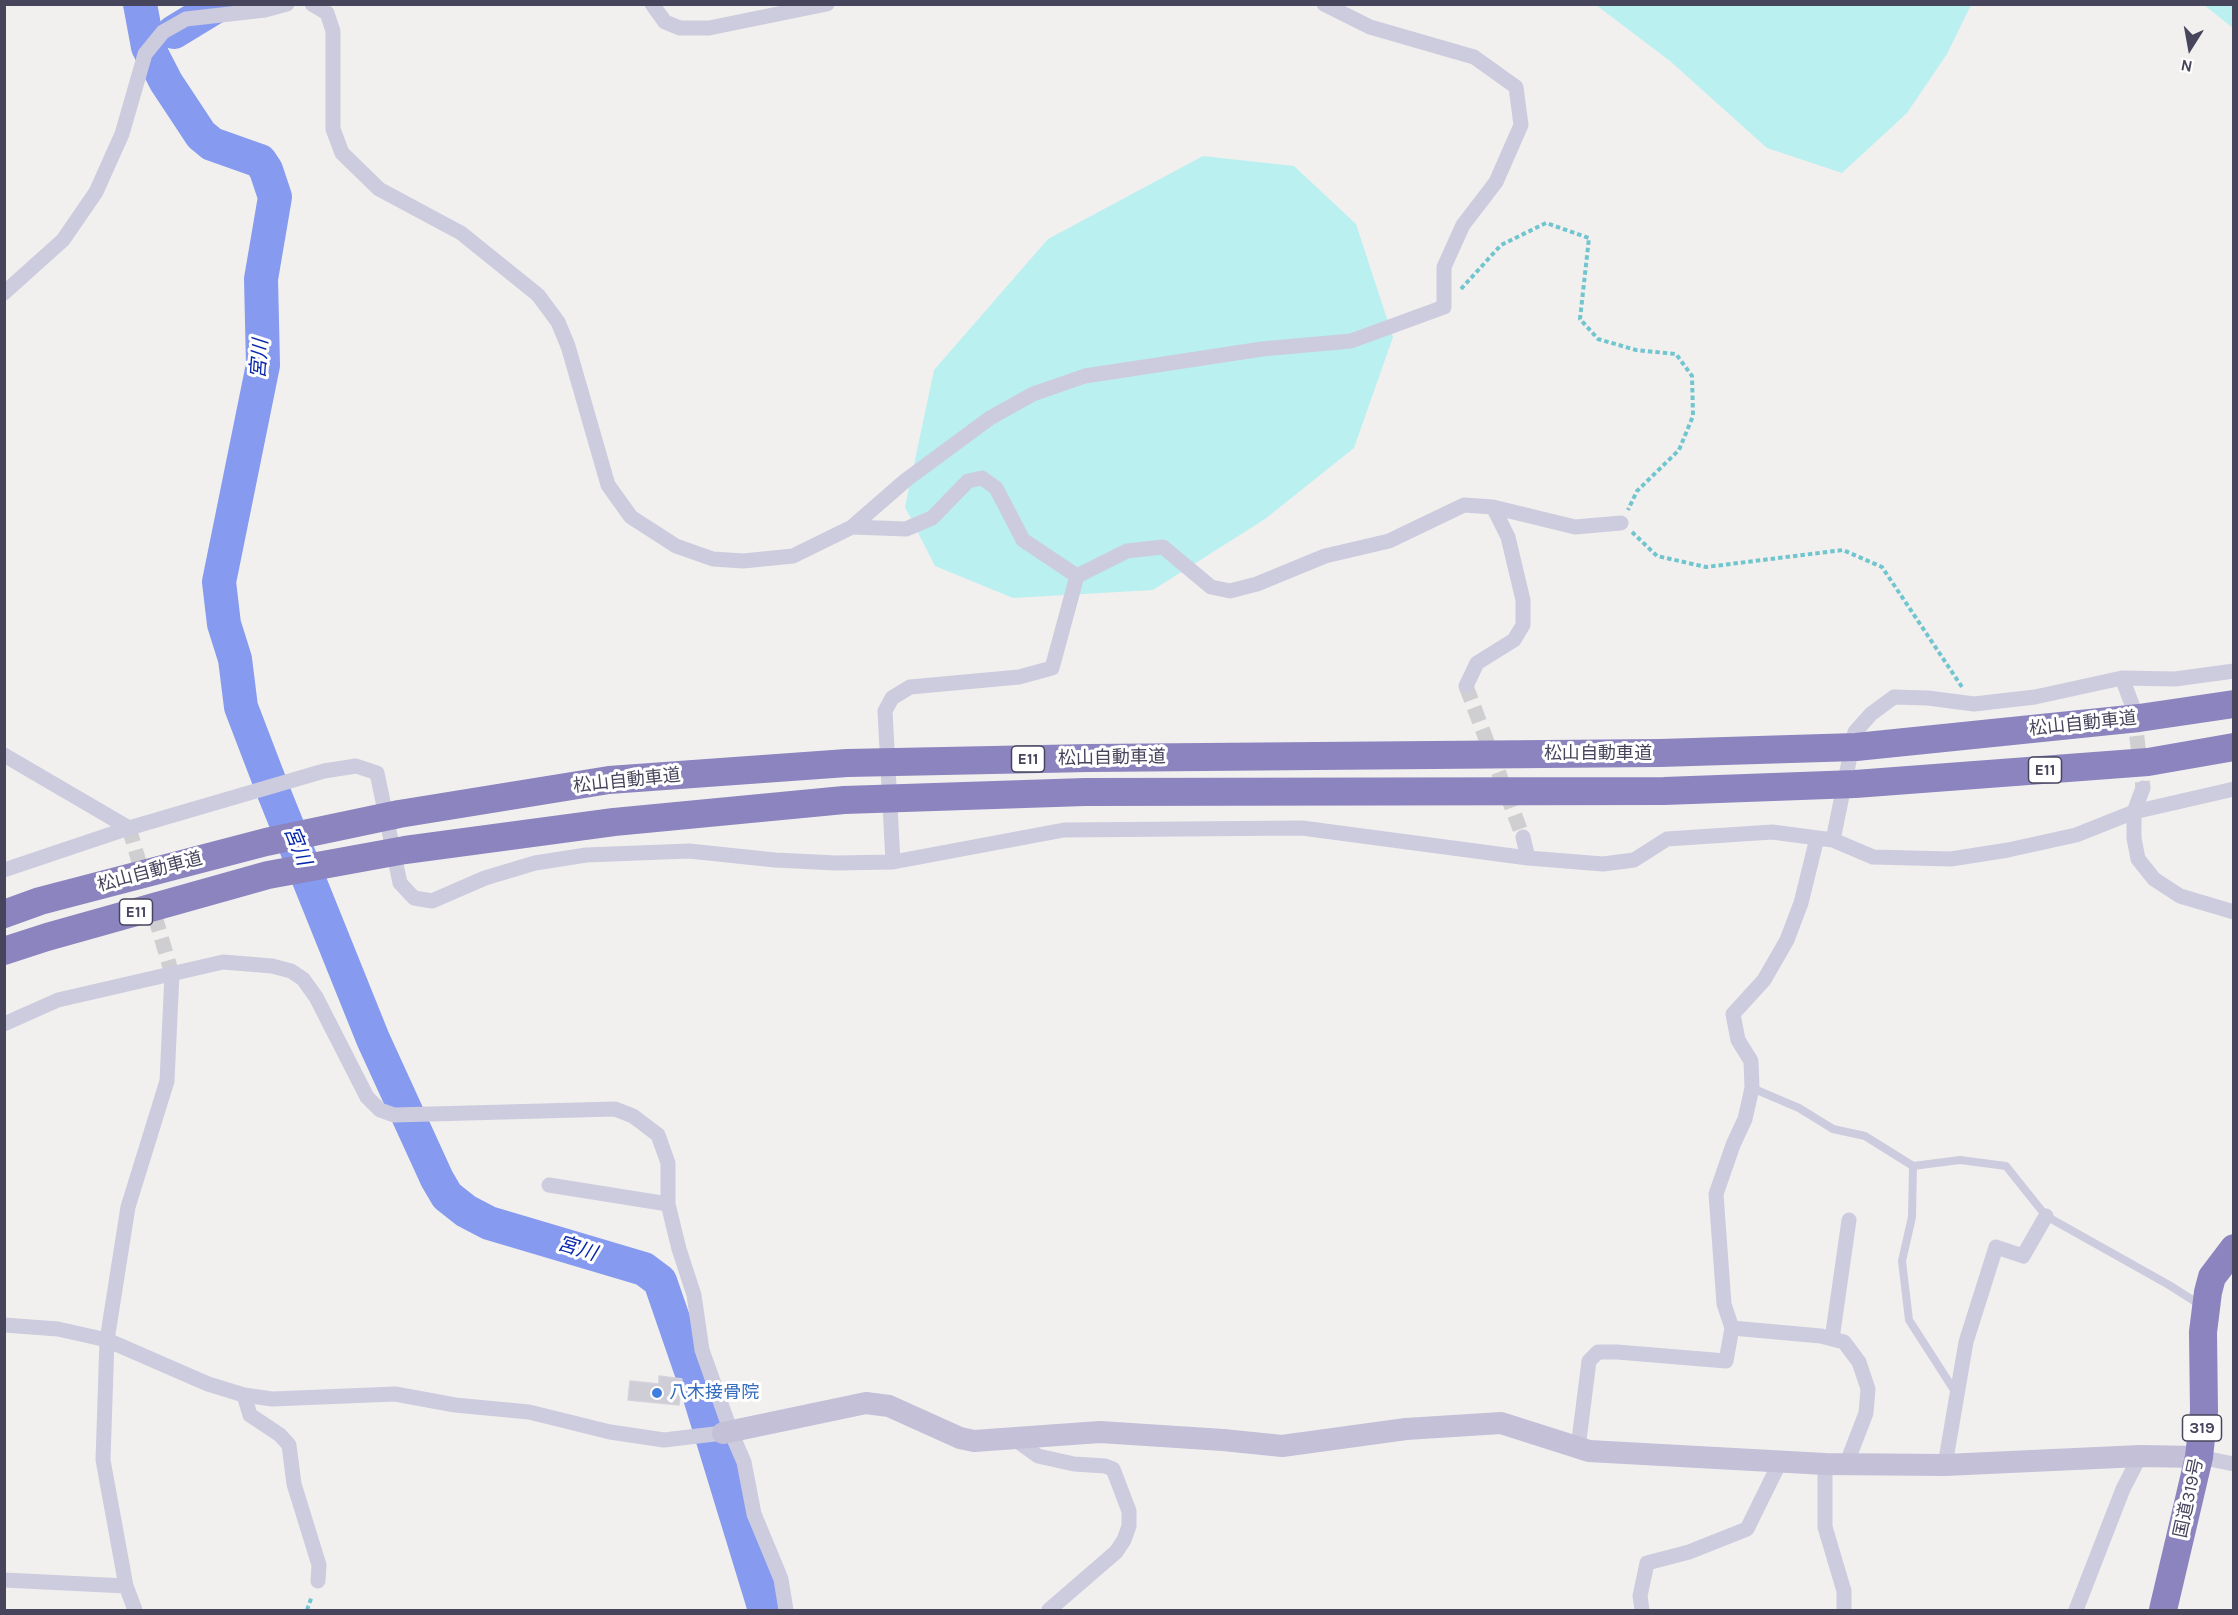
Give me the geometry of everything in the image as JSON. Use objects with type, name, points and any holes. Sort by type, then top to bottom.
[{"type":"highway","name":"松山自動車道","points":[[4,914],[40,901],[266,842],[399,814],[609,780],[847,763],[1101,758],[1660,753],[1856,747],[2139,718],[2234,704]]},
{"type":"highway","name":"松山自動車道","points":[[4,951],[268,875],[405,850],[614,822],[844,800],[1085,792],[1665,791],[1855,784],[2148,762],[2234,747]]},
{"type":"highway","name":"国道319号","points":[[2163,1611],[2199,1457],[2204,1411],[2203,1332],[2206,1308],[2212,1278],[2234,1248]]},
{"type":"street","points":[[4,293],[63,240],[96,192],[122,134],[145,54],[163,32],[186,19],[265,10],[287,4]]},
{"type":"street","points":[[312,4],[332,9],[333,129],[342,153],[379,189],[461,234],[538,295],[558,322],[568,346],[608,485],[631,517],[676,546],[713,559],[743,561],[793,556],[852,527],[906,480],[981,425],[1033,394],[1085,376],[1262,349],[1351,341],[1444,307],[1444,267],[1463,225],[1496,182],[1521,125],[1516,87],[1474,57],[1370,27],[1324,4]]},
{"type":"street","points":[[652,4],[664,22],[680,28],[709,28],[827,4]]},
{"type":"street","points":[[852,527],[906,529],[932,518],[968,481],[982,478],[996,488],[1023,540],[1077,576]]},
{"type":"street","points":[[893,862],[885,711],[892,698],[910,687],[1019,677],[1052,668],[1077,576],[1127,551],[1163,547],[1211,587],[1230,591],[1257,585],[1325,556],[1389,541],[1464,505],[1492,507],[1575,527],[1621,523]]},
{"type":"street","points":[[1466,686],[1477,663],[1514,640],[1523,625],[1523,600],[1508,537],[1492,507]]},
{"type":"street","points":[[1833,840],[1855,732],[1870,714],[1894,697],[1928,698],[1974,704],[2035,697],[2122,678],[2175,679],[2234,671]]},
{"type":"street","points":[[2122,678],[2133,707]]},
{"type":"street","points":[[4,755],[129,828]]},
{"type":"street","points":[[4,870],[129,828],[324,771],[356,766],[377,773],[400,883],[414,898],[432,901],[485,878],[535,863],[586,855],[688,851],[816,862],[893,862],[1064,830],[1290,828],[1350,833],[1528,858],[1604,864],[1634,860],[1667,839],[1772,832],[1833,840],[1873,857],[1951,859],[2008,850],[2076,835],[2134,812],[2234,789]]},
{"type":"street","points":[[2143,788],[2134,812],[2134,838],[2138,859],[2154,879],[2180,896],[2234,912]]},
{"type":"street","points":[[1523,837],[1528,858]]},
{"type":"street","points":[[1578,1448],[1589,1361],[1598,1352],[1726,1361],[1732,1328],[1724,1304],[1716,1194],[1733,1145],[1745,1119],[1752,1088],[1751,1061],[1738,1040],[1733,1014],[1764,980],[1787,940],[1801,903],[1817,838]]},
{"type":"street","points":[[4,1024],[58,1000],[223,962],[272,966],[291,971],[303,979],[316,997],[367,1097],[380,1110],[394,1115],[615,1109],[633,1116],[658,1135],[668,1163],[668,1204],[694,1295],[702,1350],[719,1434],[744,1462],[754,1514],[781,1579],[786,1611]]},
{"type":"street","points":[[135,1611],[126,1586],[104,1460],[107,1340],[128,1207],[167,1081],[172,974]]},
{"type":"street","points":[[549,1185],[668,1204]]},
{"type":"street","points":[[1945,1465],[1966,1342],[1996,1247],[2023,1256],[2046,1216]]},
{"type":"street","points":[[1833,1339],[1849,1220]]},
{"type":"street","points":[[4,1325],[58,1329],[107,1340],[208,1384],[244,1395],[272,1399],[395,1395],[455,1405],[529,1412],[610,1432],[664,1440],[719,1434],[866,1403],[889,1406],[960,1438],[974,1441],[1100,1432],[1282,1446],[1406,1429],[1501,1423],[1589,1451],[1780,1462],[1836,1465],[1945,1465],[2140,1456],[2199,1457],[2234,1464]]},
{"type":"street","points":[[1732,1328],[1833,1339],[1844,1342],[1859,1362],[1868,1389],[1866,1413],[1836,1465],[1825,1527],[1844,1591],[1844,1611]]},
{"type":"street","points":[[244,1395],[250,1415],[280,1435],[289,1445],[294,1484],[319,1565],[318,1581]]},
{"type":"street","points":[[1013,1438],[1038,1456],[1113,1469],[1129,1511],[1129,1526],[1116,1552],[1049,1611]]},
{"type":"street","points":[[2076,1611],[2123,1490],[2140,1456]]},
{"type":"street","points":[[1642,1611],[1640,1596],[1647,1563],[1689,1552],[1747,1529],[1780,1462]]},
{"type":"street","points":[[4,1580],[126,1586]]},
{"type":"lane","points":[[1752,1088],[1788,1103],[1833,1129],[1865,1136],[1913,1166],[1960,1161],[2006,1166],[2046,1216],[2206,1308]]},
{"type":"lane","points":[[1913,1166],[1912,1217],[1902,1261],[1909,1320],[1957,1395]]},
{"type":"path","points":[[1444,307],[1502,245],[1546,223],[1589,238],[1580,319],[1598,339],[1636,350],[1676,354],[1692,376],[1693,416],[1679,450],[1637,491],[1621,523],[1657,555],[1706,567],[1843,550],[1882,567],[1974,704]]},
{"type":"shaded area","points":[[1596,5],[1971,5],[1947,54],[1907,113],[1842,173],[1767,148],[1670,61]]},
{"type":"shaded area","points":[[2204,5],[2233,5],[2233,28]]},
{"type":"shaded area","points":[[1203,156],[1294,166],[1356,224],[1393,337],[1354,448],[1265,519],[1153,590],[1013,598],[935,566],[905,507],[934,370],[1048,239]]},
{"type":"building","points":[[659,1376],[682,1379],[679,1405],[628,1400],[630,1381],[659,1384]]},
{"type":"waterway","name":"宮川","points":[[140,4],[148,47],[166,82],[201,135],[212,144],[260,161],[266,170],[275,197],[261,279],[263,365],[219,582],[224,624],[235,659],[241,707],[272,788],[373,1039],[447,1196],[466,1211],[489,1223],[644,1269],[660,1281],[699,1394],[765,1610]]},
{"type":"waterway","name":"宮川","points":[[174,32],[220,4]]},
{"type":"tunnel","points":[[1466,686],[1523,837]]},
{"type":"tunnel","points":[[2134,713],[2143,788]]},
{"type":"tunnel","points":[[129,828],[172,974]]},
{"type":"place","name":"八木接骨院","points":[[657,1393]]}]
